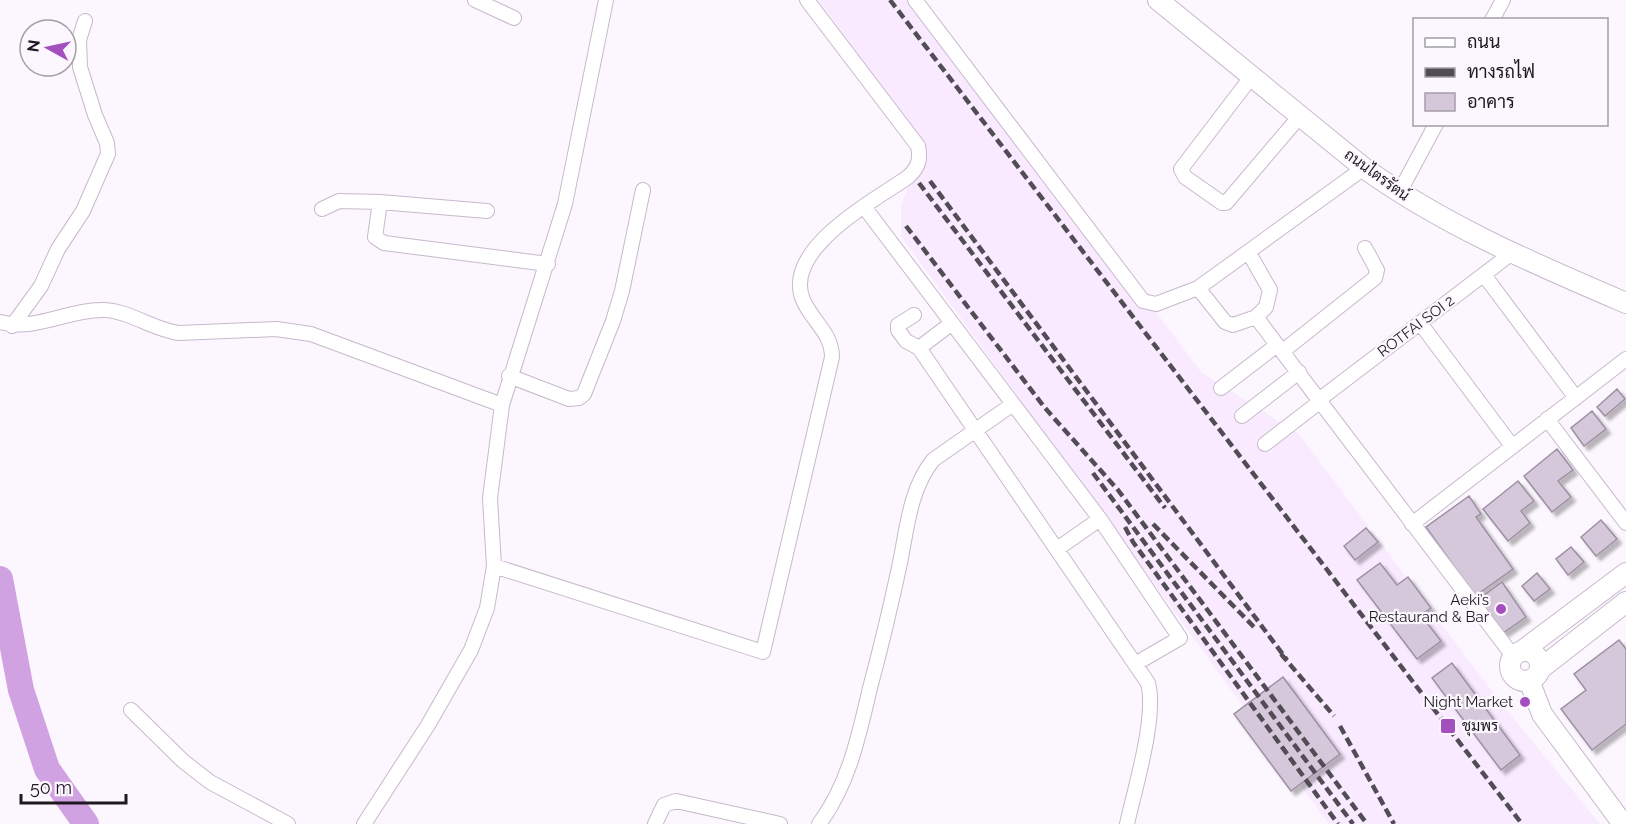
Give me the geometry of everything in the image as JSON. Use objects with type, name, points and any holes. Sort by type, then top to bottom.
[{"type":"main road","name":"ถนนไตรรัตน์","points":[[1158,0],[1364,168],[1400,193],[1451,223],[1512,253],[1626,303]]},
{"type":"main road","points":[[1518,653],[1626,573]]},
{"type":"main road","points":[[1534,675],[1626,602]]},
{"type":"main road","points":[[1518,653],[1536,655],[1534,675],[1542,714],[1623,824]]},
{"type":"street","points":[[364,824],[428,725],[471,650],[487,608],[494,566],[490,498],[502,405],[509,376],[548,264],[565,204],[606,0]]},
{"type":"street","points":[[494,566],[763,652],[832,357],[829,338],[804,302],[801,278],[812,251],[821,240],[915,171],[921,158],[918,146],[807,0]]},
{"type":"street","points":[[915,0],[1143,301],[1156,304],[1198,288],[1364,168]]},
{"type":"street","points":[[1493,18],[1503,0]]},
{"type":"street","points":[[479,1],[514,18]]},
{"type":"street","points":[[6,324],[41,286],[62,241],[83,211],[108,154],[107,143],[95,115],[80,67],[79,40],[85,21]]},
{"type":"street","points":[[1252,76],[1181,169],[1185,177],[1222,203],[1226,203],[1300,116]]},
{"type":"street","points":[[1400,193],[1435,126]]},
{"type":"street","points":[[509,376],[570,399],[579,398],[584,394],[622,291],[644,190]]},
{"type":"street","points":[[322,209],[339,201],[487,211]]},
{"type":"street","points":[[380,202],[375,237],[379,241],[548,264]]},
{"type":"street","points":[[865,208],[1100,519],[1180,638],[1136,664]]},
{"type":"street","points":[[1221,388],[1375,278],[1377,270],[1365,248]]},
{"type":"street","points":[[1198,288],[1225,322],[1240,324],[1256,317],[1266,307],[1270,290],[1249,253]]},
{"type":"street","name":"ROTFAI SOI 2","points":[[1265,444],[1512,253]]},
{"type":"street","points":[[1484,275],[1575,398]]},
{"type":"street","points":[[6,324],[33,325],[88,310],[109,310],[173,332],[289,330],[321,337],[502,405]]},
{"type":"street","points":[[914,315],[898,325],[898,330],[906,341],[919,348],[978,431],[1148,683],[1151,694],[1150,714],[1127,824]]},
{"type":"street","points":[[1256,317],[1321,399],[1412,524],[1518,653]]},
{"type":"street","points":[[919,348],[952,323]]},
{"type":"street","points":[[1420,323],[1512,446]]},
{"type":"street","points":[[1412,524],[1626,359]]},
{"type":"street","points":[[1242,416],[1299,372]]},
{"type":"street","points":[[819,824],[839,792],[854,753],[887,623],[917,490],[925,471],[933,460],[978,431],[1013,404]]},
{"type":"street","points":[[1547,419],[1626,523]]},
{"type":"street","points":[[1058,549],[1100,519]]},
{"type":"street","points":[[131,710],[183,761],[210,782],[288,824]]},
{"type":"street","points":[[655,824],[664,805],[676,801],[780,824]]},
{"type":"shaded area","points":[[819,0],[922,0],[1201,372],[1299,434],[1497,698],[1600,824],[1329,824],[901,236],[901,205],[924,145]]},
{"type":"building","points":[[1617,389],[1625,399],[1605,416],[1597,407]]},
{"type":"building","points":[[1592,411],[1606,429],[1584,446],[1571,428]]},
{"type":"building","points":[[1557,449],[1573,470],[1558,481],[1571,497],[1552,512],[1524,476]]},
{"type":"building","points":[[1518,481],[1534,501],[1521,511],[1530,523],[1508,541],[1483,509]]},
{"type":"building","points":[[1469,496],[1481,514],[1476,517],[1513,569],[1475,596],[1426,527]]},
{"type":"building","points":[[1601,520],[1617,539],[1596,556],[1581,537]]},
{"type":"building","points":[[1366,528],[1378,542],[1355,560],[1344,546]]},
{"type":"building","points":[[1571,547],[1584,562],[1568,575],[1556,559]]},
{"type":"building","points":[[1380,563],[1397,585],[1408,577],[1431,608],[1421,615],[1441,641],[1417,659],[1357,580]]},
{"type":"building","points":[[1537,573],[1550,589],[1534,601],[1522,586]]},
{"type":"building","points":[[1502,582],[1526,617],[1503,633],[1479,599]]},
{"type":"building","points":[[1619,640],[1626,649],[1626,724],[1592,750],[1561,709],[1586,690],[1574,674]]},
{"type":"building","points":[[1452,663],[1520,755],[1501,770],[1432,678]]},
{"type":"building","points":[[1283,677],[1340,754],[1291,791],[1234,714]]},
{"type":"waterway","points":[[0,579],[21,690],[47,769],[86,824]]},
{"type":"railway","points":[[890,0],[1522,824]]},
{"type":"railway","points":[[930,181],[1287,660]]},
{"type":"railway","points":[[919,183],[1165,508]]},
{"type":"railway","points":[[906,226],[1045,408],[1118,490],[1367,824]]},
{"type":"railway","points":[[1093,473],[1353,824]]},
{"type":"railway","points":[[1153,524],[1254,627]]},
{"type":"railway","points":[[1125,527],[1133,542],[1338,824]]},
{"type":"railway","points":[[1281,654],[1334,716]]},
{"type":"railway","points":[[1340,726],[1394,824]]},
{"type":"place","name":"Aeki’s Restaurand & Bar","points":[[1501,609]]},
{"type":"place","name":"Night Market","points":[[1525,702]]},
{"type":"place","name":"ชุมพร","points":[[1448,726]]}]
